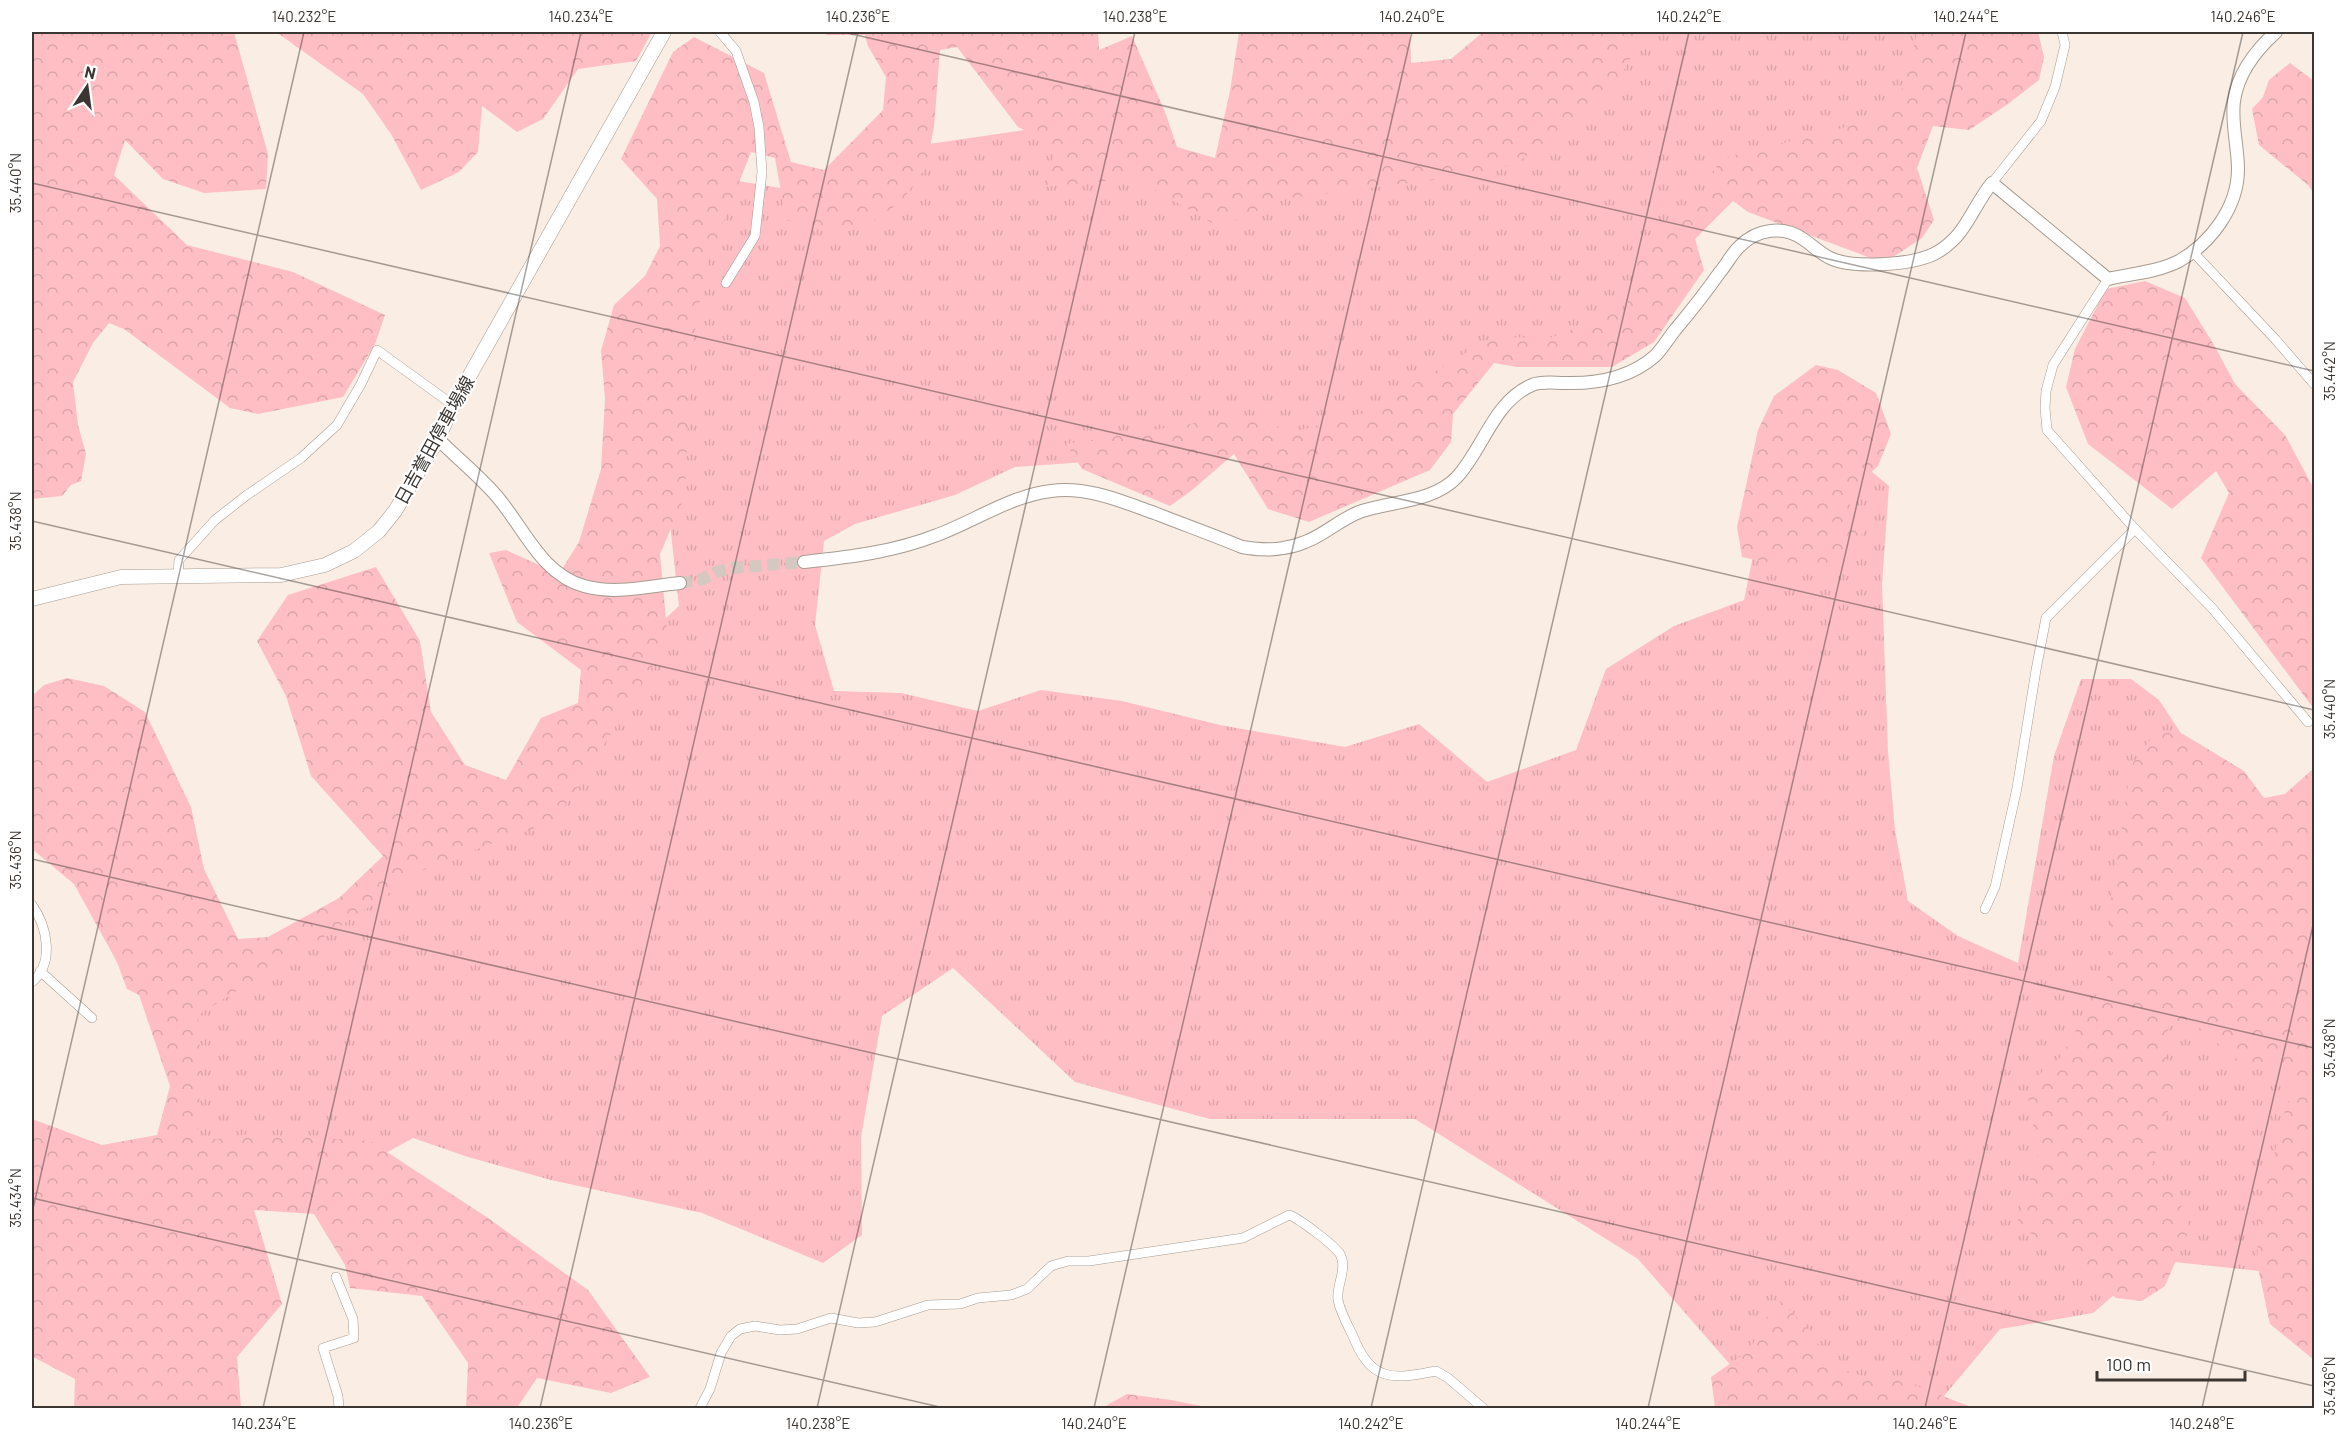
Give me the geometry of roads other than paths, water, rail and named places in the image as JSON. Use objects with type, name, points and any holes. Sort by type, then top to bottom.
[{"type":"main road","name":"日吉誉田停車場線","points":[[32,599],[121,577],[280,575],[325,565],[354,551],[379,531],[395,511],[438,439],[453,405],[664,32]]},
{"type":"street","points":[[720,32],[736,51],[754,102],[759,127],[762,172],[755,236],[726,283]]},
{"type":"street","points":[[804,562],[862,556],[895,549],[939,535],[1020,498],[1052,490],[1087,491],[1113,498],[1242,547],[1261,550],[1280,549],[1306,542],[1362,511],[1423,495],[1447,485],[1467,464],[1508,402],[1518,393],[1534,384],[1606,380],[1627,375],[1655,356],[1740,246],[1756,235],[1773,230],[1792,234],[1801,237],[1831,259],[1849,263],[1899,263],[1935,254],[1955,239],[1992,183],[2041,122],[2055,87],[2065,45],[2062,32]]},
{"type":"street","points":[[2276,32],[2246,65],[2234,100],[2238,171],[2234,199],[2218,226],[2192,251],[2172,263],[2108,279],[2054,365],[2046,391],[2044,408],[2047,430],[2135,529],[2212,608],[2308,722]]},
{"type":"street","points":[[1992,183],[2108,279]]},
{"type":"street","points":[[2192,251],[2314,384]]},
{"type":"street","points":[[178,576],[179,560],[215,520],[301,458],[337,425],[361,384],[377,350],[453,405]]},
{"type":"street","points":[[438,439],[494,493],[546,563],[565,579],[604,590],[680,583]]},
{"type":"street","points":[[1985,909],[1995,886],[2017,788],[2046,618],[2135,529]]},
{"type":"street","points":[[32,905],[39,916],[46,944],[45,963],[32,982]]},
{"type":"street","points":[[40,971],[92,1018]]},
{"type":"street","points":[[700,1408],[710,1389],[721,1353],[730,1336],[740,1329],[755,1326],[780,1330],[797,1329],[831,1318],[858,1323],[875,1322],[928,1305],[960,1304],[978,1298],[1011,1294],[1028,1289],[1051,1266],[1068,1261],[1089,1261],[1242,1238],[1289,1215],[1298,1218],[1339,1253],[1343,1264],[1338,1299],[1357,1348],[1366,1363],[1383,1375],[1411,1376],[1436,1371],[1448,1378],[1483,1408]]},
{"type":"street","points":[[336,1276],[353,1319],[354,1338],[323,1348],[338,1396],[339,1408]]},
{"type":"tunnel","points":[[680,583],[703,579],[716,572],[733,568],[804,562]]}]
